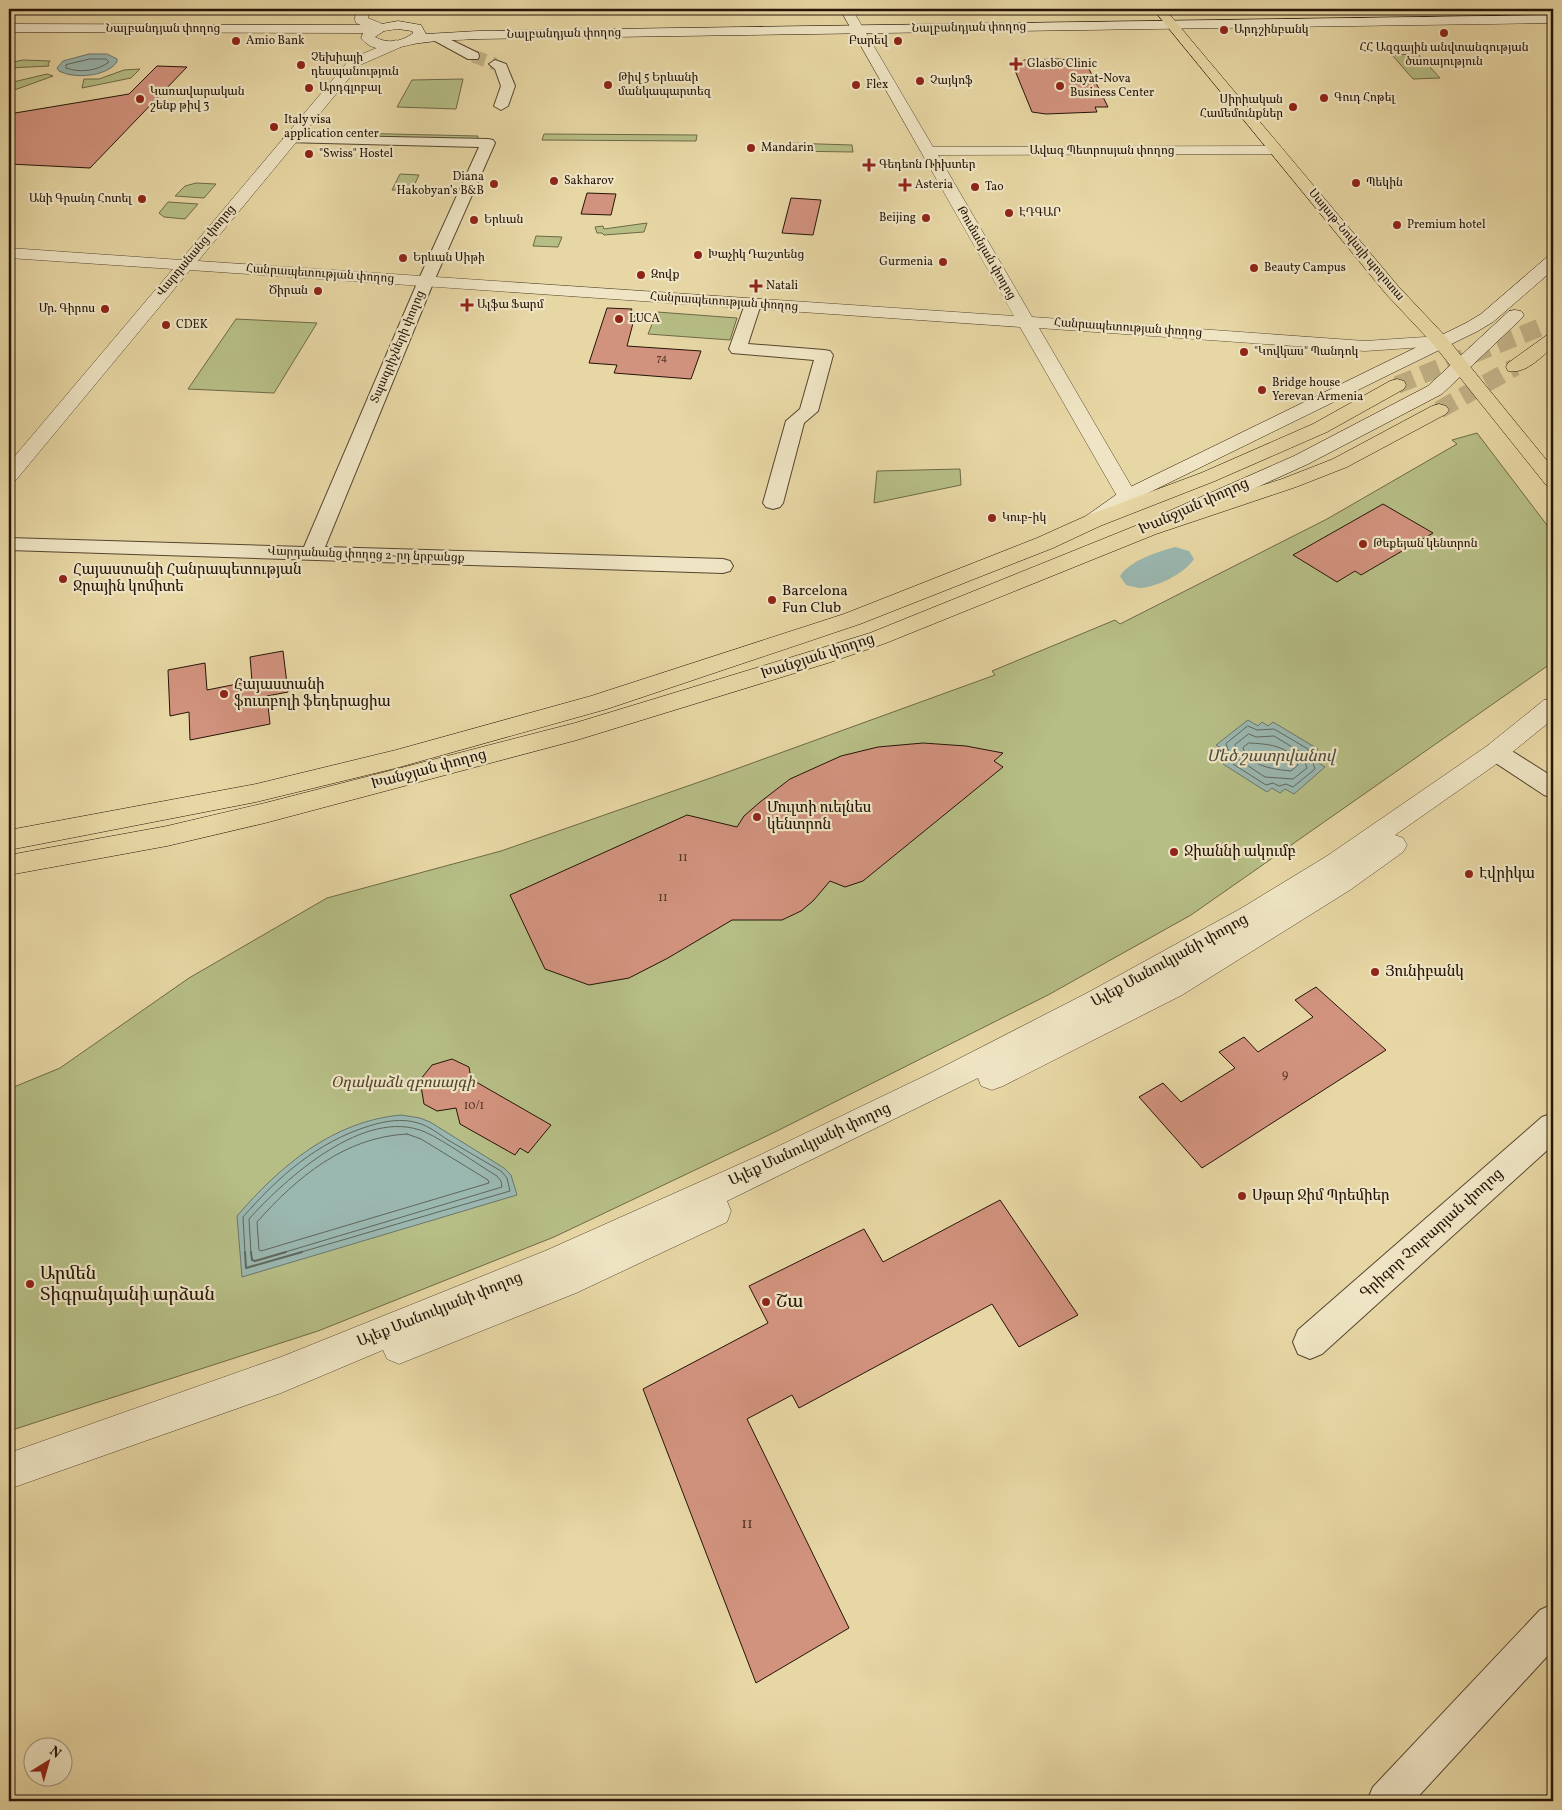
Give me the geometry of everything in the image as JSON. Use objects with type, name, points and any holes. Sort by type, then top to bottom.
[{"type":"main road","name":"Սայաթ-Նովայի պողոտա","points":[[1160,9],[1392,290],[1447,332],[1553,480]]},
{"type":"main road","points":[[1182,9],[1209,41]]},
{"type":"main road","points":[[1516,367],[1547,330]]},
{"type":"main road","name":"Սայաթ-Նովայի պողոտա","points":[[1466,361],[1504,392]]},
{"type":"main road","points":[[1093,521],[1208,477],[1311,432],[1397,385]]},
{"type":"main road","points":[[1148,528],[1289,482],[1340,462],[1439,410]]},
{"type":"main road","name":"Խանջյան փողոց","points":[[9,840],[256,793],[396,759],[598,703],[852,618],[1045,543],[1093,521]]},
{"type":"main road","name":"Խանջյան փողոց","points":[[9,865],[167,836],[265,813],[577,731],[652,709],[878,638],[1148,528]]},
{"type":"street","points":[[355,62],[360,49],[373,33],[404,26],[416,35],[396,44],[381,44],[373,33],[361,20],[362,9]]},
{"type":"street","name":"Թումանյան փողոց","points":[[846,9],[1127,496]]},
{"type":"street","name":"Նալբանդյան փողոց","points":[[416,35],[438,38],[478,35],[1171,23],[1553,14]]},
{"type":"street","name":"Նալբանդյան փողոց","points":[[1194,22],[1553,19]]},
{"type":"street","name":"Նալբանդյան փողոց","points":[[9,28],[373,33]]},
{"type":"street","name":"Նալբանդյան փողոց","points":[[416,35],[519,31],[857,28]]},
{"type":"street","name":"Նալբանդյան փողոց","points":[[9,34],[373,33]]},
{"type":"street","points":[[438,38],[473,56]]},
{"type":"street","name":"Վարդանանց փողոց","points":[[9,476],[355,62],[396,44]]},
{"type":"street","points":[[494,64],[501,67],[508,86],[501,106]]},
{"type":"street","name":"Տպագրիչների փողոց","points":[[290,139],[488,143],[426,281],[312,553]]},
{"type":"street","name":"Ավագ Պետրոսյան փողոց","points":[[928,151],[1276,150]]},
{"type":"street","name":"Հանրապետության փողոց","points":[[9,253],[1365,346],[1447,332]]},
{"type":"street","name":"Խանջյան փողոց","points":[[1093,521],[1127,496],[1397,364],[1447,332],[1487,318],[1553,261]]},
{"type":"street","name":"Խանջյան փողոց","points":[[1148,528],[1301,460],[1419,399],[1441,385],[1553,278]]},
{"type":"street","points":[[753,304],[738,349],[824,355],[810,411],[795,421],[773,503]]},
{"type":"street","points":[[1397,364],[1409,365],[1426,371],[1436,377],[1441,385]]},
{"type":"street","name":"Վարդանանց փողոց 2-րդ նրբանցք","points":[[9,544],[723,566]]},
{"type":"street","name":"Ալեք Մանուկյանի փողոց","points":[[9,1486],[396,1348],[564,1281],[787,1178],[1092,1029],[1172,987],[1346,879],[1503,757],[1553,706]]},
{"type":"street","name":"Ալեք Մանուկյանի փողոց","points":[[9,1471],[281,1375],[557,1262],[769,1166],[925,1090],[1097,1002],[1250,917],[1503,757],[1553,728]]},
{"type":"street","points":[[1503,757],[1553,789]]},
{"type":"street","name":"Գրիգոր Չուբարյան փողոց","points":[[1310,1342],[1553,1126]]},
{"type":"street","points":[[1387,1801],[1553,1622]]},
{"type":"green space","points":[[1418,54],[1440,78],[1413,79],[1392,55]]},
{"type":"green space","points":[[23,60],[50,61],[49,66],[9,68],[9,63]]},
{"type":"green space","points":[[140,69],[131,78],[82,88],[84,79],[99,79],[124,70]]},
{"type":"green space","points":[[47,74],[53,76],[9,92],[9,83]]},
{"type":"green space","points":[[463,79],[456,109],[397,107],[412,80]]},
{"type":"green space","points":[[348,133],[478,136],[477,139],[346,136]]},
{"type":"green space","points":[[544,134],[697,135],[696,141],[542,140]]},
{"type":"green space","points":[[788,143],[852,145],[853,152],[786,151]]},
{"type":"green space","points":[[400,174],[419,175],[412,190],[392,190]]},
{"type":"green space","points":[[196,183],[216,184],[204,198],[175,196],[185,186]]},
{"type":"green space","points":[[168,202],[198,204],[185,219],[164,217],[159,213]]},
{"type":"green space","points":[[647,223],[644,232],[604,235],[597,233],[595,227],[603,226],[604,229]]},
{"type":"green space","points":[[536,236],[562,237],[558,247],[533,246]]},
{"type":"green space","points":[[657,312],[737,318],[730,340],[648,334]]},
{"type":"green space","points":[[236,319],[317,323],[274,393],[188,389]]},
{"type":"green space","name":"Օղակաձև զբոսայգի","points":[[1477,433],[1553,533],[1553,662],[1191,915],[1048,995],[773,1133],[554,1237],[318,1331],[9,1431],[9,1089],[60,1068],[189,978],[327,898],[501,851],[725,773],[995,675],[992,671],[1115,620],[1120,624],[1327,519],[1457,444],[1452,440]]},
{"type":"green space","points":[[960,469],[961,485],[874,503],[877,471]]},
{"type":"water","points":[[89,54],[107,54],[117,59],[117,62],[112,67],[98,74],[81,76],[65,74],[57,68],[63,61]]},
{"type":"water","name":"Մեծ շատրվանով","points":[[1248,720],[1258,726],[1262,722],[1268,726],[1273,722],[1318,749],[1314,754],[1321,759],[1317,762],[1325,767],[1294,794],[1285,789],[1280,793],[1272,788],[1267,792],[1223,764],[1228,759],[1220,754],[1224,750],[1216,745]]},
{"type":"water","points":[[401,1115],[420,1118],[430,1122],[504,1168],[511,1175],[517,1195],[242,1277],[237,1216],[271,1180],[310,1149],[331,1136],[353,1126],[376,1119]]},
{"type":"building","name":"Sayat-Nova Business Center","points":[[1059,59],[1074,61],[1076,65],[1087,65],[1108,107],[1095,107],[1097,112],[1046,114],[1032,112],[1014,68],[1024,60]]},
{"type":"building","name":"Կառավարական շենք թիվ 3","points":[[157,66],[187,67],[90,168],[9,164],[9,114],[129,94]]},
{"type":"building","points":[[587,193],[616,194],[611,215],[581,214]]},
{"type":"building","points":[[791,198],[821,200],[813,235],[782,233]]},
{"type":"building","points":[[607,308],[632,309],[631,312],[636,312],[627,346],[701,351],[691,379],[614,373],[617,365],[589,363]]},
{"type":"building","name":"Թեքեյան կենտրոն","points":[[1383,504],[1433,533],[1361,575],[1355,571],[1337,582],[1293,555]]},
{"type":"building","name":"Հայաստանի ֆուտբոլի ֆեդերացիա","points":[[283,651],[288,692],[267,696],[270,724],[190,740],[189,712],[170,716],[168,670],[205,663],[207,690],[252,681],[250,657]]},
{"type":"building","points":[[923,743],[966,746],[1003,753],[994,761],[1003,767],[863,881],[845,887],[830,881],[813,901],[801,911],[782,920],[732,920],[668,958],[629,978],[589,985],[545,969],[510,895],[687,815],[737,827],[744,816],[790,779],[841,756],[878,747]]},
{"type":"building","points":[[1316,987],[1386,1050],[1202,1168],[1139,1097],[1163,1083],[1181,1102],[1235,1068],[1219,1052],[1244,1037],[1258,1052],[1313,1017],[1295,1000]]},
{"type":"building","points":[[452,1059],[469,1067],[471,1079],[551,1125],[528,1153],[520,1148],[515,1155],[460,1124],[456,1108],[437,1111],[424,1104],[420,1080],[432,1065]]},
{"type":"building","points":[[1000,1200],[1078,1315],[1019,1347],[992,1304],[799,1408],[792,1395],[747,1419],[849,1628],[756,1683],[643,1389],[768,1323],[749,1286],[864,1229],[883,1262]]},
{"type":"waterway","points":[[1140,576],[1175,559]]},
{"type":"tunnel","points":[[473,56],[495,64]]},
{"type":"tunnel","points":[[1397,385],[1541,327]]},
{"type":"tunnel","points":[[1439,410],[1515,367]]},
{"type":"place","name":"Արդշինբանկ","points":[[1224,30]]},
{"type":"place","name":"ՀՀ Ազգային անվտանգության ծառայություն","points":[[1444,33]]},
{"type":"place","name":"Amio Bank","points":[[236,41]]},
{"type":"place","name":"Բարեվ","points":[[898,41]]},
{"type":"place","name":"Glasbo Clinic","points":[[1016,64]]},
{"type":"place","name":"Չեխիայի դեսպանություն","points":[[301,65]]},
{"type":"place","name":"Չայկոֆ","points":[[920,81]]},
{"type":"place","name":"Թիվ 5 Երևանի մանկապարտեզ","points":[[608,85]]},
{"type":"place","name":"Flex","points":[[856,85]]},
{"type":"place","name":"Sayat-Nova Business Center","points":[[1060,86]]},
{"type":"place","name":"Արդգլոբալ","points":[[309,88]]},
{"type":"place","name":"Գուդ Հոթել","points":[[1324,98]]},
{"type":"place","name":"Կառավարական շենք թիվ 3","points":[[140,99]]},
{"type":"place","name":"Սիրիական Համեմունքներ","points":[[1293,107]]},
{"type":"place","name":"Italy visa application center","points":[[274,127]]},
{"type":"place","name":"Mandarin","points":[[751,148]]},
{"type":"place","name":"\"Swiss\" Hostel","points":[[309,154]]},
{"type":"place","name":"Գեդեոն Ռիխտեր","points":[[869,165]]},
{"type":"place","name":"Sakharov","points":[[554,181]]},
{"type":"place","name":"Պեկին","points":[[1356,183]]},
{"type":"place","name":"Diana Hakobyan’s B&B","points":[[494,184]]},
{"type":"place","name":"Asteria","points":[[905,185]]},
{"type":"place","name":"Tao","points":[[975,187]]},
{"type":"place","name":"Անի Գրանդ Հոտել","points":[[142,199]]},
{"type":"place","name":"ԷԴԳԱՐ","points":[[1009,213]]},
{"type":"place","name":"Beijing","points":[[926,218]]},
{"type":"place","name":"Երևան","points":[[474,220]]},
{"type":"place","name":"Premium hotel","points":[[1397,225]]},
{"type":"place","name":"Խաչիկ Դաշտենց","points":[[698,255]]},
{"type":"place","name":"Երևան Սիթի","points":[[403,258]]},
{"type":"place","name":"Gurmenia","points":[[943,262]]},
{"type":"place","name":"Beauty Campus","points":[[1254,268]]},
{"type":"place","name":"Զովք","points":[[641,275]]},
{"type":"place","name":"Natali","points":[[756,286]]},
{"type":"place","name":"Ծիրան","points":[[318,291]]},
{"type":"place","name":"Ալֆա Ֆարմ","points":[[467,305]]},
{"type":"place","name":"Մր. Գիրոս","points":[[105,309]]},
{"type":"place","name":"LUCA","points":[[619,319]]},
{"type":"place","name":"CDEK","points":[[166,325]]},
{"type":"place","name":"\"Կովկաս\" Պանդոկ","points":[[1244,352]]},
{"type":"place","name":"Bridge house Yerevan Armenia","points":[[1262,390]]},
{"type":"place","name":"Կուբ-իկ","points":[[992,518]]},
{"type":"place","name":"Թեքեյան կենտրոն","points":[[1363,544]]},
{"type":"place","name":"Հայաստանի Հանրապետության Ջրային կոմիտե","points":[[63,579]]},
{"type":"place","name":"Barcelona Fun Club","points":[[772,600]]},
{"type":"place","name":"Հայաստանի ֆուտբոլի ֆեդերացիա","points":[[224,694]]},
{"type":"place","name":"Մուլտի ուելնես կենտրոն","points":[[757,817]]},
{"type":"place","name":"Ջիաննի ակումբ","points":[[1174,852]]},
{"type":"place","name":"Էվրիկա","points":[[1469,874]]},
{"type":"place","name":"Յունիբանկ","points":[[1375,972]]},
{"type":"place","name":"Սթար Ջիմ Պրեմիեր","points":[[1242,1196]]},
{"type":"place","name":"Արմեն Տիգրանյանի արձան","points":[[30,1284]]},
{"type":"place","name":"Շա","points":[[766,1302]]}]
